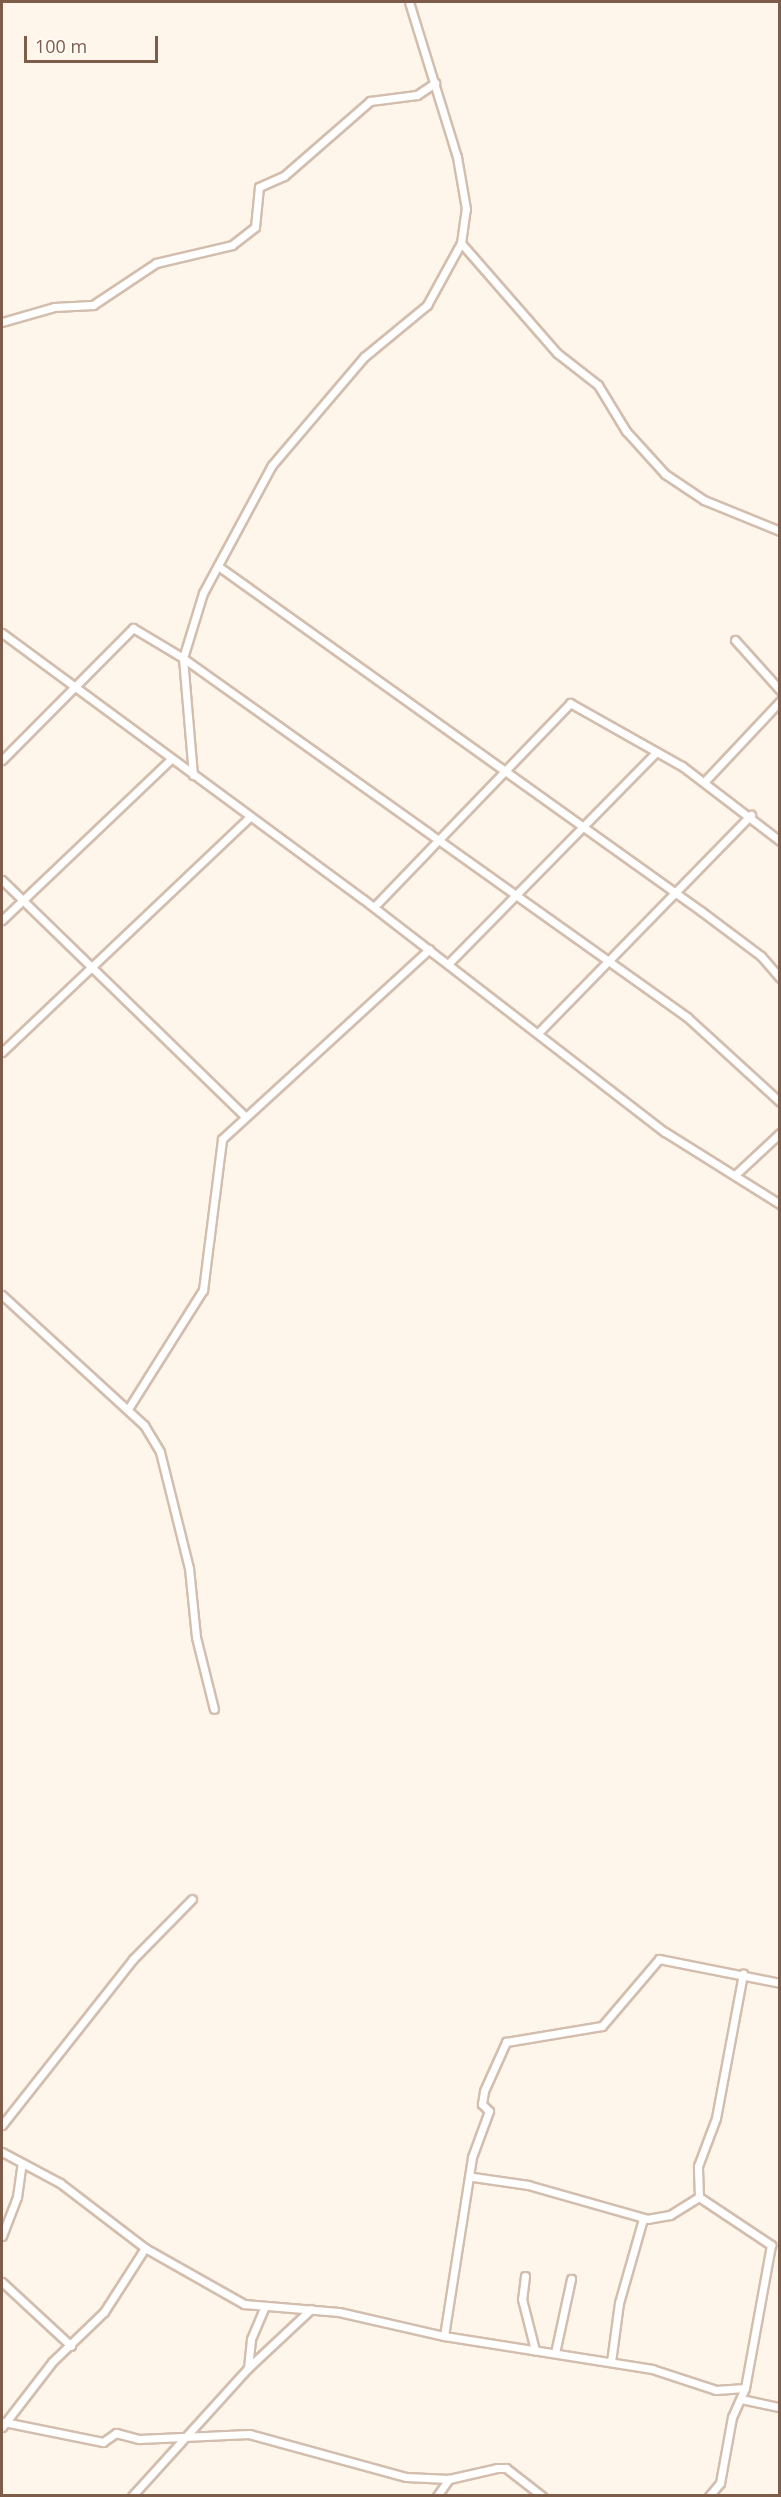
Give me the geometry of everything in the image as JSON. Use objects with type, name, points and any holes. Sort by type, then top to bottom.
[{"type":"street","points":[[194,775],[183,658],[189,626],[218,566],[272,465],[364,357],[427,305],[461,243],[466,209],[435,83],[409,2]]},
{"type":"street","points":[[2,322],[54,308],[93,305],[156,263],[232,245],[255,227],[259,187],[285,176],[370,102],[417,95],[435,83]]},
{"type":"street","points":[[461,243],[557,353],[598,385],[626,431],[665,474],[704,500],[780,531]]},
{"type":"street","points":[[218,566],[747,944],[780,978]]},
{"type":"street","points":[[2,760],[71,686],[133,628],[183,658],[687,1017],[780,1102]]},
{"type":"street","points":[[2,633],[170,760],[194,775],[249,818],[374,907],[665,1132],[736,1174],[780,1204]]},
{"type":"street","points":[[735,640],[779,691]]},
{"type":"street","points":[[705,781],[780,701]]},
{"type":"street","points":[[374,907],[570,703],[705,781],[751,815],[780,841]]},
{"type":"street","points":[[448,964],[656,753]]},
{"type":"street","points":[[2,920],[170,760]]},
{"type":"street","points":[[538,1033],[751,815]]},
{"type":"street","points":[[2,1052],[249,818]]},
{"type":"street","points":[[2,880],[244,1115]]},
{"type":"street","points":[[128,1409],[200,1300],[219,1148],[244,1115],[429,949]]},
{"type":"street","points":[[736,1174],[780,1133]]},
{"type":"street","points":[[2,1294],[128,1409],[160,1452],[189,1568],[196,1637],[213,1709]]},
{"type":"street","points":[[2,2125],[133,1959],[192,1899]]},
{"type":"street","points":[[444,2336],[473,2177],[472,2157],[489,2111],[482,2104],[484,2091],[506,2042],[602,2026],[659,1959],[780,1983]]},
{"type":"street","points":[[699,2197],[698,2166],[716,2118],[743,1974]]},
{"type":"street","points":[[2,2152],[60,2183],[145,2248],[221,2294],[264,2308],[312,2309],[444,2336],[611,2362],[716,2390],[745,2388]]},
{"type":"street","points":[[2,2236],[17,2197],[22,2163]]},
{"type":"street","points":[[473,2177],[528,2185],[643,2218],[670,2215],[699,2197]]},
{"type":"street","points":[[699,2197],[775,2245],[745,2388],[732,2416],[720,2483],[709,2496]]},
{"type":"street","points":[[611,2362],[619,2303],[643,2218]]},
{"type":"street","points":[[3,2424],[122,2290],[145,2248]]},
{"type":"street","points":[[525,2276],[522,2298],[535,2350]]},
{"type":"street","points":[[555,2353],[571,2279]]},
{"type":"street","points":[[2,2282],[71,2346]]},
{"type":"street","points":[[248,2368],[251,2339],[264,2308]]},
{"type":"street","points":[[132,2496],[248,2368],[312,2309]]},
{"type":"street","points":[[741,2398],[780,2407]]},
{"type":"street","points":[[3,2424],[103,2442],[116,2433],[186,2439],[221,2432],[249,2434],[406,2477],[449,2479],[506,2468],[542,2496]]},
{"type":"street","points":[[437,2496],[449,2479]]}]
